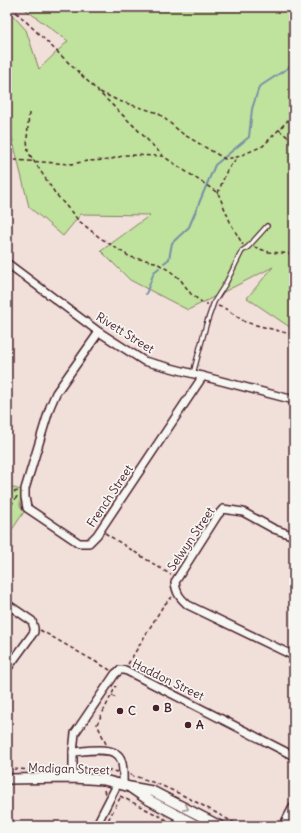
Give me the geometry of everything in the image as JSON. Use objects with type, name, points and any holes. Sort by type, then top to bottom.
[{"type":"street","name":"Rivett Street","points":[[7,263],[99,332],[144,361],[294,400]]},
{"type":"street","name":"French Street","points":[[99,332],[56,393],[45,422],[24,497],[26,508],[79,544],[89,543],[100,530],[203,376]]},
{"type":"street","name":"Selwyn Street","points":[[177,593],[175,582],[217,516],[223,510],[243,512],[274,529],[294,536]]},
{"type":"street","points":[[177,593],[188,605],[294,656]]},
{"type":"street","points":[[7,604],[32,621],[34,627],[34,632],[7,670]]},
{"type":"street","name":"Haddon Street","points":[[73,778],[75,733],[115,674],[120,670],[125,670],[294,756]]},
{"type":"street","points":[[73,752],[106,750],[114,752],[121,759],[124,785],[96,826]]},
{"type":"street","name":"Madigan Street","points":[[7,779],[73,778],[104,780],[152,791],[220,826]]},
{"type":"street","name":"Madigan Street","points":[[124,785],[147,799],[177,822],[198,826]]},
{"type":"street","points":[[283,826],[294,805]]},
{"type":"lane","points":[[193,374],[213,304],[242,251],[267,226]]},
{"type":"path","points":[[11,7],[163,156],[218,192],[231,224],[243,246],[258,248],[269,252],[294,254]]},
{"type":"path","points":[[98,91],[120,101],[158,113],[183,134],[225,159],[238,157],[263,146],[294,114]]},
{"type":"path","points":[[29,113],[27,139],[28,152],[55,193],[79,221],[99,237],[130,257],[155,262],[160,265],[180,279],[191,294],[204,304],[213,304],[226,309],[245,322],[294,335]]},
{"type":"path","points":[[279,130],[294,142]]},
{"type":"path","points":[[7,161],[14,160],[71,164],[108,160],[126,155],[163,156]]},
{"type":"path","points":[[218,192],[227,170],[238,157]]},
{"type":"path","points":[[7,493],[21,490],[7,511]]},
{"type":"path","points":[[100,530],[172,576]]},
{"type":"path","points":[[125,670],[163,606],[177,593]]},
{"type":"path","points":[[34,627],[115,674]]},
{"type":"path","points":[[103,738],[97,724],[118,682]]},
{"type":"path","points":[[90,770],[103,769]]},
{"type":"path","points":[[142,778],[167,788],[240,826]]},
{"type":"path","points":[[105,826],[120,797],[119,794]]},
{"type":"path","points":[[120,797],[164,819],[177,822]]},
{"type":"path","points":[[160,826],[164,819]]},
{"type":"green space","points":[[22,7],[294,7],[294,330],[247,298],[273,267],[188,310],[130,280],[101,251],[150,215],[81,214],[63,236],[29,207],[7,117],[7,9],[26,30],[39,69],[68,41]]},
{"type":"green space","points":[[7,486],[21,490],[20,506],[24,512],[7,537]]},
{"type":"waterway","points":[[164,263],[169,259],[172,243],[189,227],[215,165],[249,137],[252,109],[259,87],[294,64]]},
{"type":"waterway","points":[[146,294],[154,272],[159,268]]},
{"type":"place","name":"B","points":[[156,708]]},
{"type":"place","name":"C","points":[[120,711]]},
{"type":"place","name":"A","points":[[188,725]]}]
